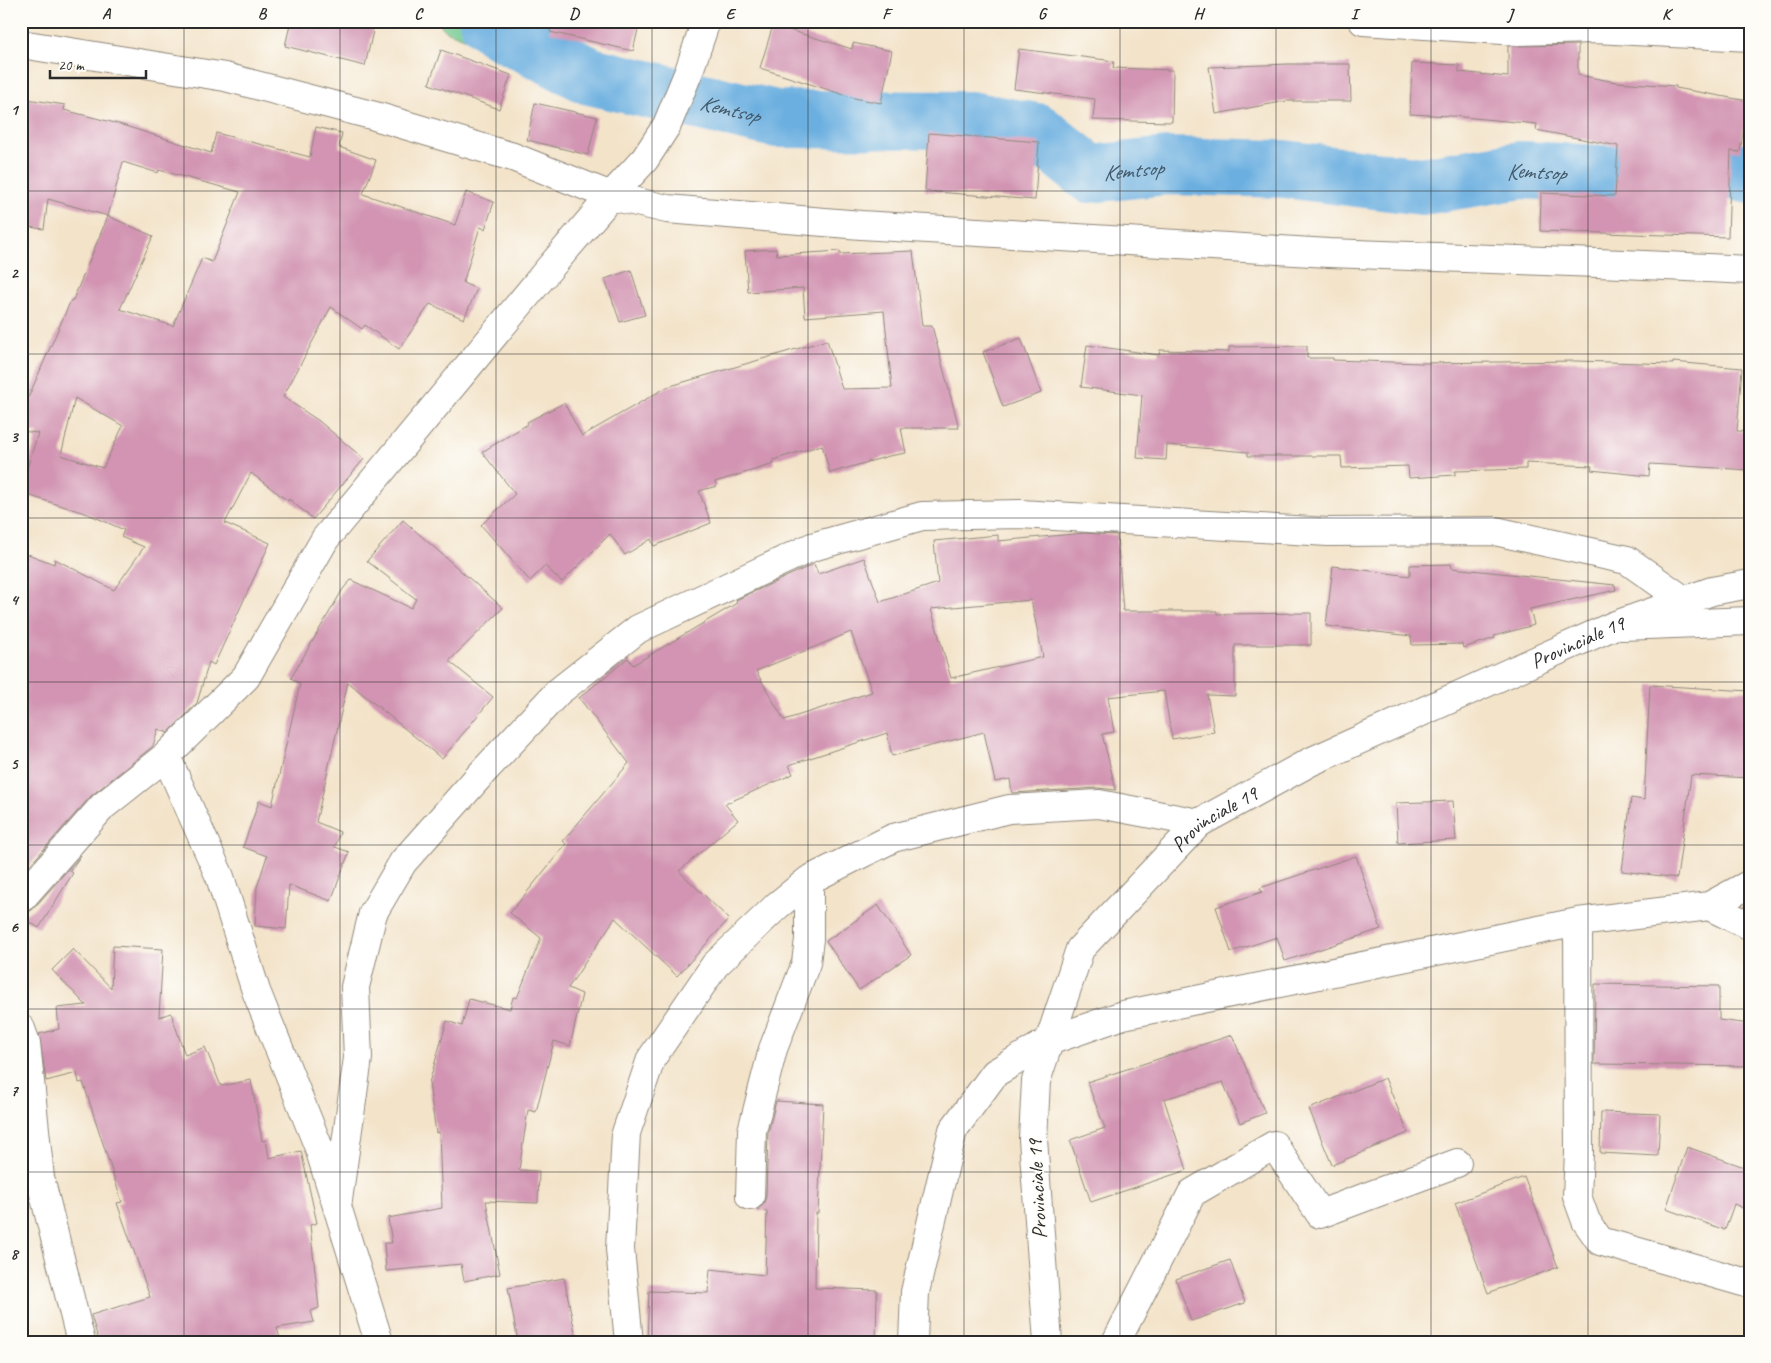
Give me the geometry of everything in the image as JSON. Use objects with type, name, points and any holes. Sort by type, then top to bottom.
[{"type":"street","points":[[21,898],[103,806],[166,756],[246,677],[325,539],[492,336],[611,196],[645,160],[667,125],[689,71],[706,21]]},
{"type":"street","points":[[1363,21],[1518,31],[1595,30],[1750,37]]},
{"type":"street","points":[[21,44],[225,77],[375,116],[513,157],[611,196],[667,209],[860,225],[1329,253],[1750,270]]},
{"type":"street","points":[[337,1207],[358,1058],[355,987],[373,913],[403,862],[483,772],[558,692],[638,629],[812,547],[922,516],[1020,514],[1328,532],[1495,531],[1627,560],[1686,601]]},
{"type":"street","name":"Provinciale 19","points":[[1048,1342],[1033,1139],[1036,1081],[1080,949],[1198,824],[1310,762],[1612,626],[1712,591],[1750,584]]},
{"type":"street","points":[[1612,626],[1750,621]]},
{"type":"street","points":[[166,756],[220,876],[256,992],[319,1148],[378,1342]]},
{"type":"street","points":[[628,1342],[620,1249],[626,1133],[652,1059],[715,965],[778,905],[809,880],[893,838],[1010,810],[1099,804],[1198,824]]},
{"type":"street","points":[[750,1196],[752,1130],[773,1049],[806,963],[809,939],[809,880]]},
{"type":"street","points":[[913,1342],[915,1292],[953,1130],[995,1073],[1049,1041],[1123,1015],[1578,922],[1709,906],[1750,884]]},
{"type":"street","points":[[1709,906],[1750,926]]},
{"type":"street","points":[[1578,922],[1579,1153],[1577,1196],[1586,1221],[1600,1241],[1750,1284]]},
{"type":"street","points":[[21,1029],[26,1042],[40,1178],[81,1342]]},
{"type":"street","points":[[1116,1342],[1192,1193],[1274,1145],[1320,1214],[1457,1163]]},
{"type":"green space","points":[[437,21],[531,21],[659,75],[639,105],[446,31]]},
{"type":"building","points":[[291,21],[373,21],[371,30],[373,31],[365,66],[285,46]]},
{"type":"building","points":[[551,21],[640,21],[633,51],[550,32]]},
{"type":"building","points":[[773,25],[852,49],[853,43],[892,51],[881,103],[854,98],[760,68]]},
{"type":"building","points":[[1578,45],[1578,75],[1616,82],[1676,86],[1676,88],[1748,101],[1740,152],[1731,151],[1728,237],[1540,231],[1541,193],[1615,196],[1618,146],[1536,130],[1537,124],[1410,114],[1412,63],[1459,65],[1459,72],[1508,77],[1508,46]]},
{"type":"building","points":[[1019,49],[1114,61],[1113,68],[1173,70],[1172,122],[1093,120],[1095,99],[1014,89]]},
{"type":"building","points":[[441,50],[511,75],[499,109],[429,84]]},
{"type":"building","points":[[1350,64],[1351,101],[1287,101],[1216,114],[1209,67]]},
{"type":"building","points":[[21,98],[65,105],[64,110],[119,124],[211,153],[216,133],[310,157],[316,127],[342,133],[339,147],[376,160],[363,194],[455,225],[466,192],[494,202],[485,229],[480,227],[463,283],[477,289],[464,319],[430,304],[399,349],[365,325],[362,329],[331,307],[283,397],[319,421],[364,459],[313,519],[289,499],[288,501],[251,473],[225,523],[270,543],[214,665],[209,662],[197,703],[168,733],[158,729],[153,746],[91,796],[21,875],[21,571],[28,554],[54,564],[55,559],[114,590],[144,547],[121,537],[124,530],[88,514],[21,493],[38,433],[21,431],[21,414],[71,300],[73,300],[108,216],[48,199],[44,229],[21,226]],"holes":[[[123,162],[158,173],[159,170],[240,192],[212,262],[202,258],[173,326],[120,309],[153,236],[108,216]],[[75,398],[123,426],[103,468],[61,455]]]},
{"type":"building","points":[[535,103],[597,117],[588,155],[527,140]]},
{"type":"building","points":[[929,133],[1039,142],[1035,200],[925,191]]},
{"type":"building","points":[[776,249],[777,255],[840,251],[840,254],[913,251],[922,326],[932,326],[959,428],[901,428],[906,453],[830,473],[822,445],[773,460],[774,464],[715,482],[717,486],[699,491],[711,523],[654,546],[651,539],[625,555],[610,534],[562,582],[545,566],[530,581],[481,525],[515,494],[482,452],[528,424],[527,422],[564,403],[582,436],[667,387],[827,340],[842,389],[892,388],[884,311],[805,317],[803,288],[748,292],[745,251]]},
{"type":"building","points":[[631,270],[645,315],[620,322],[605,279]]},
{"type":"building","points":[[1021,338],[1041,393],[1003,407],[983,352]]},
{"type":"building","points":[[1087,345],[1159,355],[1160,350],[1229,352],[1229,347],[1307,346],[1307,358],[1333,358],[1333,360],[1421,363],[1577,361],[1673,364],[1673,362],[1742,368],[1737,431],[1750,432],[1750,470],[1650,464],[1649,476],[1591,470],[1592,466],[1526,463],[1526,469],[1455,471],[1455,475],[1409,478],[1408,466],[1342,468],[1341,456],[1248,456],[1248,452],[1167,445],[1166,460],[1137,458],[1142,395],[1081,387]]},
{"type":"building","points":[[403,520],[503,608],[449,661],[493,697],[442,759],[348,682],[316,822],[340,832],[335,847],[349,852],[331,901],[289,885],[286,929],[255,926],[257,887],[267,856],[243,847],[259,801],[272,806],[300,684],[291,678],[343,589],[351,580],[411,608],[416,599],[367,561]]},
{"type":"building","points":[[1085,533],[1117,535],[1123,611],[1217,611],[1217,614],[1311,613],[1311,645],[1235,645],[1235,696],[1207,695],[1214,732],[1172,739],[1164,691],[1108,697],[1114,732],[1102,734],[1116,790],[1098,788],[1012,793],[1010,779],[995,782],[984,732],[892,756],[887,733],[789,765],[793,774],[725,804],[738,820],[679,871],[729,919],[677,976],[615,918],[568,988],[582,994],[570,1046],[554,1041],[536,1112],[528,1110],[519,1170],[539,1171],[538,1203],[486,1201],[500,1274],[464,1281],[461,1264],[386,1271],[384,1243],[392,1243],[388,1218],[442,1208],[439,1132],[436,1133],[429,1083],[447,1021],[462,1026],[469,999],[510,1009],[513,997],[517,998],[541,938],[510,913],[566,844],[563,841],[629,763],[579,698],[628,658],[633,665],[737,603],[736,600],[814,564],[818,574],[864,558],[880,602],[938,583],[934,541],[998,535],[998,541]],"holes":[[[1031,600],[1043,657],[951,678],[931,609]],[[851,632],[872,692],[784,720],[756,671]]]},
{"type":"building","points":[[1451,564],[1452,568],[1615,585],[1616,590],[1530,609],[1534,625],[1494,636],[1495,638],[1463,648],[1462,644],[1412,645],[1411,636],[1326,626],[1333,566],[1410,576],[1410,565]]},
{"type":"building","points":[[1650,685],[1750,691],[1750,778],[1691,775],[1677,878],[1622,871],[1631,798],[1644,800]]},
{"type":"building","points":[[1453,801],[1456,840],[1398,843],[1396,803]]},
{"type":"building","points":[[81,855],[70,871],[73,873],[39,928],[21,917],[21,914],[26,914],[33,909]]},
{"type":"building","points":[[1356,856],[1381,929],[1285,961],[1277,937],[1231,952],[1216,907],[1262,892],[1260,888]]},
{"type":"building","points":[[878,905],[911,955],[859,990],[826,941]]},
{"type":"building","points":[[113,946],[163,949],[159,1017],[171,1013],[185,1055],[205,1047],[221,1086],[251,1080],[262,1141],[266,1140],[269,1158],[301,1151],[317,1223],[310,1225],[319,1308],[311,1311],[314,1322],[277,1328],[281,1342],[99,1342],[91,1315],[150,1297],[117,1203],[122,1202],[83,1082],[79,1083],[77,1073],[46,1081],[39,1034],[59,1029],[57,1008],[86,1005],[52,970],[73,949],[111,988]]},
{"type":"building","points":[[1595,984],[1719,986],[1719,1020],[1750,1024],[1750,1066],[1594,1064]]},
{"type":"building","points":[[1232,1035],[1265,1113],[1240,1123],[1223,1082],[1164,1099],[1187,1170],[1091,1202],[1070,1140],[1105,1128],[1087,1082]]},
{"type":"building","points":[[1385,1078],[1408,1133],[1332,1165],[1309,1109]]},
{"type":"building","points":[[776,1101],[823,1104],[818,1213],[816,1213],[815,1288],[877,1290],[876,1342],[647,1342],[649,1291],[708,1293],[710,1269],[765,1275],[767,1211],[756,1210],[763,1205],[766,1197],[768,1133]]},
{"type":"building","points":[[1601,1112],[1660,1114],[1658,1156],[1600,1153]]},
{"type":"building","points":[[1687,1147],[1750,1169],[1750,1211],[1734,1204],[1725,1230],[1666,1209]]},
{"type":"building","points":[[1524,1177],[1558,1267],[1488,1293],[1455,1203]]},
{"type":"building","points":[[1230,1260],[1245,1303],[1191,1321],[1176,1279]]},
{"type":"building","points":[[564,1278],[577,1342],[518,1342],[508,1288]]},
{"type":"waterway","name":"Kemtsop","points":[[488,21],[499,30],[590,76],[776,119],[970,120],[1037,132],[1090,174],[1168,166],[1284,169],[1422,186],[1521,170],[1643,176],[1725,169],[1750,175]]}]
